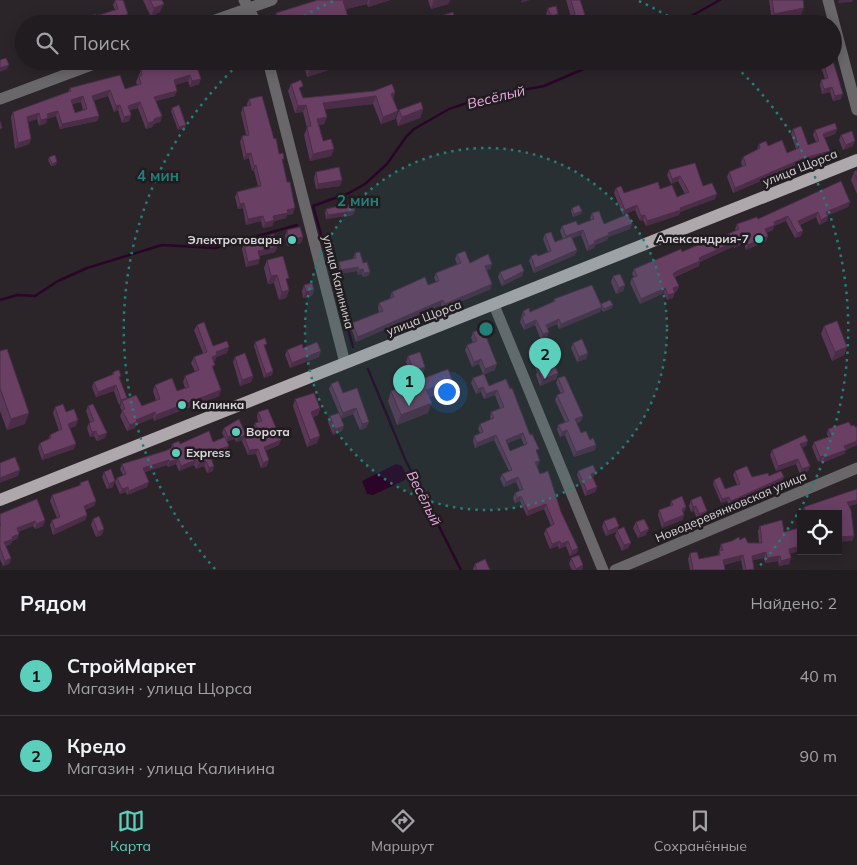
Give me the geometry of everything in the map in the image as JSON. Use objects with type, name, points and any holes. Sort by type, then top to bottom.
[{"type":"main road","name":"улица Щорса","points":[[0,500],[494,306],[857,160]]},
{"type":"street","points":[[223,15],[246,4],[272,0]]},
{"type":"street","points":[[828,0],[832,15]]},
{"type":"street","points":[[246,4],[252,15]]},
{"type":"street","points":[[842,53],[857,110]]},
{"type":"street","points":[[0,99],[78,70]]},
{"type":"street","name":"улица Калинина","points":[[270,70],[345,363]]},
{"type":"street","points":[[494,306],[603,570]]},
{"type":"street","name":"Новодеревянковская улица","points":[[615,570],[696,538],[857,468]]},
{"type":"shaded area","points":[[396,464],[402,466],[406,474],[405,480],[373,495],[367,494],[362,481]]},
{"type":"building","points":[[115,0],[123,0],[128,14],[99,15],[118,9]]},
{"type":"building","points":[[150,0],[162,0],[164,4],[154,8]]},
{"type":"building","points":[[318,0],[348,0],[343,1],[347,15],[277,15],[276,13]]},
{"type":"building","points":[[571,0],[580,0],[585,15],[575,15]]},
{"type":"building","points":[[772,0],[803,0],[804,8],[774,14]]},
{"type":"building","points":[[556,6],[558,14],[551,15],[548,8]]},
{"type":"building","points":[[453,12],[454,15],[444,15]]},
{"type":"building","points":[[6,58],[9,65],[0,68],[0,60]]},
{"type":"building","points":[[141,70],[198,70],[201,79],[192,81],[190,75],[174,80],[177,91],[154,97],[162,116],[154,119],[154,121],[148,123],[140,102],[128,106],[131,115],[124,117],[120,105],[116,106],[110,90],[92,96],[99,116],[62,124],[58,111],[47,114],[48,118],[41,120],[39,113],[27,117],[31,139],[18,143],[13,112],[71,91],[70,88],[120,75],[125,89],[141,84],[139,77],[142,75]],"holes":[[[83,96],[87,109],[75,113],[71,100]]]},
{"type":"building","points":[[826,70],[836,70],[843,94],[835,96],[832,87],[824,89],[821,80],[828,78]]},
{"type":"building","points":[[301,80],[303,86],[299,88],[303,98],[374,91],[392,84],[395,92],[391,94],[398,111],[383,117],[376,96],[323,103],[327,117],[317,119],[323,141],[331,139],[334,149],[313,154],[307,127],[311,126],[306,105],[298,106],[291,84]]},
{"type":"building","points":[[262,96],[274,139],[276,138],[279,154],[283,153],[284,159],[282,159],[287,182],[290,182],[295,208],[287,210],[288,213],[273,216],[274,220],[265,223],[263,216],[248,219],[244,203],[240,204],[237,192],[261,186],[256,165],[254,166],[251,153],[246,154],[242,136],[249,135],[243,107],[251,105],[249,99]]},
{"type":"building","points":[[421,102],[423,109],[402,117],[399,110]]},
{"type":"building","points":[[179,105],[186,125],[179,127],[172,108]]},
{"type":"building","points":[[835,123],[837,129],[823,134],[830,151],[804,158],[735,188],[729,172],[746,165],[743,157],[760,148],[759,144],[766,141],[768,146],[782,140],[787,153],[799,148],[793,129],[801,126],[808,145],[819,141],[815,130]]},
{"type":"building","points":[[852,131],[855,141],[846,145],[841,135]]},
{"type":"building","points":[[55,155],[57,162],[52,164],[49,157]]},
{"type":"building","points":[[695,163],[703,186],[712,183],[717,194],[680,208],[681,210],[647,221],[645,215],[641,216],[637,205],[625,210],[616,188],[621,186],[624,193],[658,182],[660,189],[672,185],[677,197],[689,192],[680,176],[672,179],[669,170]]},
{"type":"building","points":[[339,167],[342,180],[318,184],[316,172]]},
{"type":"building","points":[[841,181],[850,202],[826,212],[828,216],[821,220],[818,212],[798,221],[803,231],[797,233],[788,216],[774,222],[775,225],[765,229],[768,236],[748,245],[746,238],[736,243],[736,241],[699,258],[700,261],[677,271],[673,274],[679,286],[673,288],[675,293],[668,295],[665,288],[641,299],[632,278],[637,276],[634,269],[681,249],[682,252],[711,239],[713,244],[739,229],[737,224],[757,217],[758,219]]},
{"type":"building","points":[[353,203],[355,211],[328,215],[326,209]]},
{"type":"building","points":[[579,205],[582,211],[574,214],[572,208]]},
{"type":"building","points":[[599,211],[604,224],[628,214],[632,224],[608,233],[609,235],[594,241],[595,243],[589,246],[583,230],[566,236],[562,226],[576,221],[578,225],[594,219],[592,213]]},
{"type":"building","points":[[300,227],[303,237],[289,240],[287,230]]},
{"type":"building","points":[[551,232],[555,242],[571,236],[577,250],[535,268],[531,256],[537,254],[538,256],[551,251],[545,234]]},
{"type":"building","points":[[274,234],[277,247],[258,251],[260,259],[248,262],[244,244]]},
{"type":"building","points":[[465,251],[470,263],[488,254],[492,264],[485,266],[492,284],[445,304],[443,300],[358,337],[352,323],[383,311],[379,303],[394,297],[392,292],[425,277],[428,285],[439,281],[436,273],[461,263],[457,254]]},
{"type":"building","points":[[360,252],[363,263],[367,262],[370,272],[364,273],[363,269],[359,270],[358,267],[341,270],[339,262],[356,258],[355,253]]},
{"type":"building","points":[[283,256],[289,278],[286,279],[289,290],[282,292],[277,275],[271,276],[267,260]]},
{"type":"building","points":[[521,264],[524,271],[504,281],[500,272]]},
{"type":"building","points":[[620,274],[625,285],[619,288],[613,276]]},
{"type":"building","points":[[312,283],[314,290],[306,292],[304,285]]},
{"type":"building","points":[[592,285],[602,307],[561,324],[559,319],[546,325],[549,332],[543,334],[536,320],[525,325],[522,317],[525,315],[523,311],[529,308],[530,312],[555,301],[554,299]]},
{"type":"building","points":[[610,300],[613,305],[604,309],[601,304]]},
{"type":"building","points":[[837,321],[847,347],[835,352],[824,326]]},
{"type":"building","points":[[204,322],[213,346],[227,341],[229,347],[216,352],[217,355],[212,357],[215,365],[212,366],[221,390],[156,415],[155,412],[136,420],[137,422],[130,425],[122,410],[125,409],[122,401],[136,395],[142,406],[160,399],[155,385],[172,378],[177,391],[189,387],[185,376],[199,370],[194,357],[207,352],[197,325]]},
{"type":"building","points":[[483,329],[497,364],[485,369],[481,359],[474,362],[467,345],[477,341],[473,332]]},
{"type":"building","points":[[265,338],[267,344],[264,345],[273,371],[266,374],[255,342]]},
{"type":"building","points":[[582,339],[588,353],[579,357],[573,343]]},
{"type":"building","points":[[543,341],[558,373],[542,380],[538,370],[540,369],[530,346]]},
{"type":"building","points":[[317,342],[321,351],[292,363],[287,350],[302,344],[303,348]]},
{"type":"building","points":[[7,349],[29,413],[11,419],[0,388],[0,351]]},
{"type":"building","points":[[420,352],[425,367],[414,371],[408,356]]},
{"type":"building","points":[[245,353],[253,376],[242,380],[235,357]]},
{"type":"building","points":[[448,369],[452,380],[426,390],[432,403],[401,415],[391,391]]},
{"type":"building","points":[[119,370],[121,376],[119,377],[127,398],[121,400],[116,385],[98,392],[94,382]]},
{"type":"building","points":[[484,374],[489,386],[506,379],[510,389],[512,388],[530,435],[532,434],[539,449],[536,450],[540,461],[535,462],[540,474],[548,471],[561,512],[578,548],[572,551],[568,541],[561,544],[560,541],[552,544],[546,529],[554,524],[546,504],[528,511],[521,496],[517,498],[515,493],[523,489],[518,477],[506,482],[502,474],[512,470],[496,435],[477,443],[474,436],[483,432],[480,424],[494,418],[491,412],[504,407],[497,390],[486,394],[483,387],[478,389],[473,378]],"holes":[[[523,433],[527,444],[510,451],[506,440]]]},
{"type":"building","points":[[565,376],[583,416],[575,419],[581,433],[586,431],[590,440],[593,438],[596,445],[576,452],[567,430],[562,432],[558,425],[569,421],[557,395],[564,392],[558,378]]},
{"type":"building","points":[[338,381],[343,393],[357,388],[369,422],[362,424],[356,408],[343,413],[331,384]]},
{"type":"building","points":[[314,393],[320,408],[311,412],[320,436],[310,440],[295,399]]},
{"type":"building","points":[[63,404],[66,412],[74,409],[78,420],[68,424],[76,444],[44,455],[40,443],[51,438],[50,435],[62,429],[55,407]]},
{"type":"building","points":[[93,404],[107,433],[98,436],[96,431],[92,432],[89,423],[94,421],[88,406]]},
{"type":"building","points":[[268,409],[281,440],[264,447],[269,460],[263,463],[258,449],[249,450],[244,436],[258,431],[255,423],[262,421],[258,412]]},
{"type":"building","points":[[339,413],[344,426],[335,429],[330,416]]},
{"type":"building","points":[[239,419],[246,435],[238,438],[237,434],[228,437],[224,428]]},
{"type":"building","points":[[849,422],[851,426],[857,427],[857,441],[844,446],[846,450],[824,458],[823,456],[820,457],[814,442],[831,436],[828,429]]},
{"type":"building","points":[[209,431],[213,442],[225,437],[229,446],[209,453],[214,466],[209,468],[206,461],[198,464],[196,460],[181,466],[178,459],[169,462],[169,460],[143,468],[149,482],[129,491],[128,487],[122,489],[117,478],[126,474],[122,464],[165,451],[174,447],[172,444],[179,441],[180,444]]},
{"type":"building","points":[[805,435],[808,441],[800,444],[810,466],[802,469],[798,459],[778,466],[772,450]]},
{"type":"building","points":[[15,457],[20,470],[0,478],[0,463]]},
{"type":"building","points":[[593,465],[596,472],[591,474],[597,487],[587,491],[578,471]]},
{"type":"building","points":[[747,466],[752,477],[768,473],[769,476],[781,471],[784,477],[731,501],[729,497],[722,499],[714,480],[720,477],[725,489],[740,484],[735,471]]},
{"type":"building","points":[[111,469],[115,481],[109,484],[104,472]]},
{"type":"building","points":[[88,480],[96,501],[84,506],[87,515],[55,529],[52,520],[60,517],[52,495],[81,485],[80,483]]},
{"type":"building","points":[[857,489],[857,500],[847,502],[851,510],[854,536],[842,537],[842,510],[805,510],[804,507]]},
{"type":"building","points":[[682,496],[686,507],[682,509],[684,515],[664,523],[659,510],[673,505],[671,501]]},
{"type":"building","points":[[701,496],[707,511],[699,514],[696,506],[693,507],[691,500]]},
{"type":"building","points":[[37,499],[45,520],[37,524],[35,521],[17,528],[19,534],[12,537],[13,539],[4,542],[11,558],[5,561],[0,548],[0,514]]},
{"type":"building","points":[[99,516],[104,529],[98,532],[93,519]]},
{"type":"building","points":[[615,517],[619,526],[608,531],[604,521]]},
{"type":"building","points":[[644,519],[649,529],[640,533],[636,522]]},
{"type":"building","points":[[782,520],[784,532],[797,529],[797,547],[789,549],[791,558],[781,561],[780,556],[767,558],[766,552],[752,556],[754,569],[746,570],[743,555],[723,560],[725,570],[693,570],[690,553],[697,552],[699,559],[720,555],[719,551],[723,550],[721,544],[739,537],[740,540],[745,537],[748,543],[762,543],[760,526]]},
{"type":"building","points":[[624,527],[631,543],[624,545],[617,530]]},
{"type":"building","points":[[579,555],[583,565],[576,569],[571,558]]},
{"type":"building","points":[[485,559],[490,570],[477,570],[475,564]]},
{"type":"waterway","name":"Весёлый","points":[[693,15],[720,0]]},
{"type":"waterway","name":"Весёлый","points":[[353,347],[313,206],[349,193],[365,184],[387,164],[414,129],[449,109],[485,97],[544,86],[581,70]]},
{"type":"waterway","points":[[0,300],[17,295],[35,296],[58,281],[87,268],[162,245],[215,248],[297,225]]},
{"type":"waterway","name":"Весёлый","points":[[368,369],[405,459],[461,570]]},
{"type":"place","name":"Александрия-7","points":[[759,239]]},
{"type":"place","name":"Электротовары","points":[[292,240]]},
{"type":"place","name":"Кредо","points":[[545,379]]},
{"type":"place","name":"Калинка","points":[[182,405]]},
{"type":"place","name":"СтройМаркет","points":[[409,406]]},
{"type":"place","name":"Ворота","points":[[236,432]]},
{"type":"place","name":"Express","points":[[176,453]]}]
